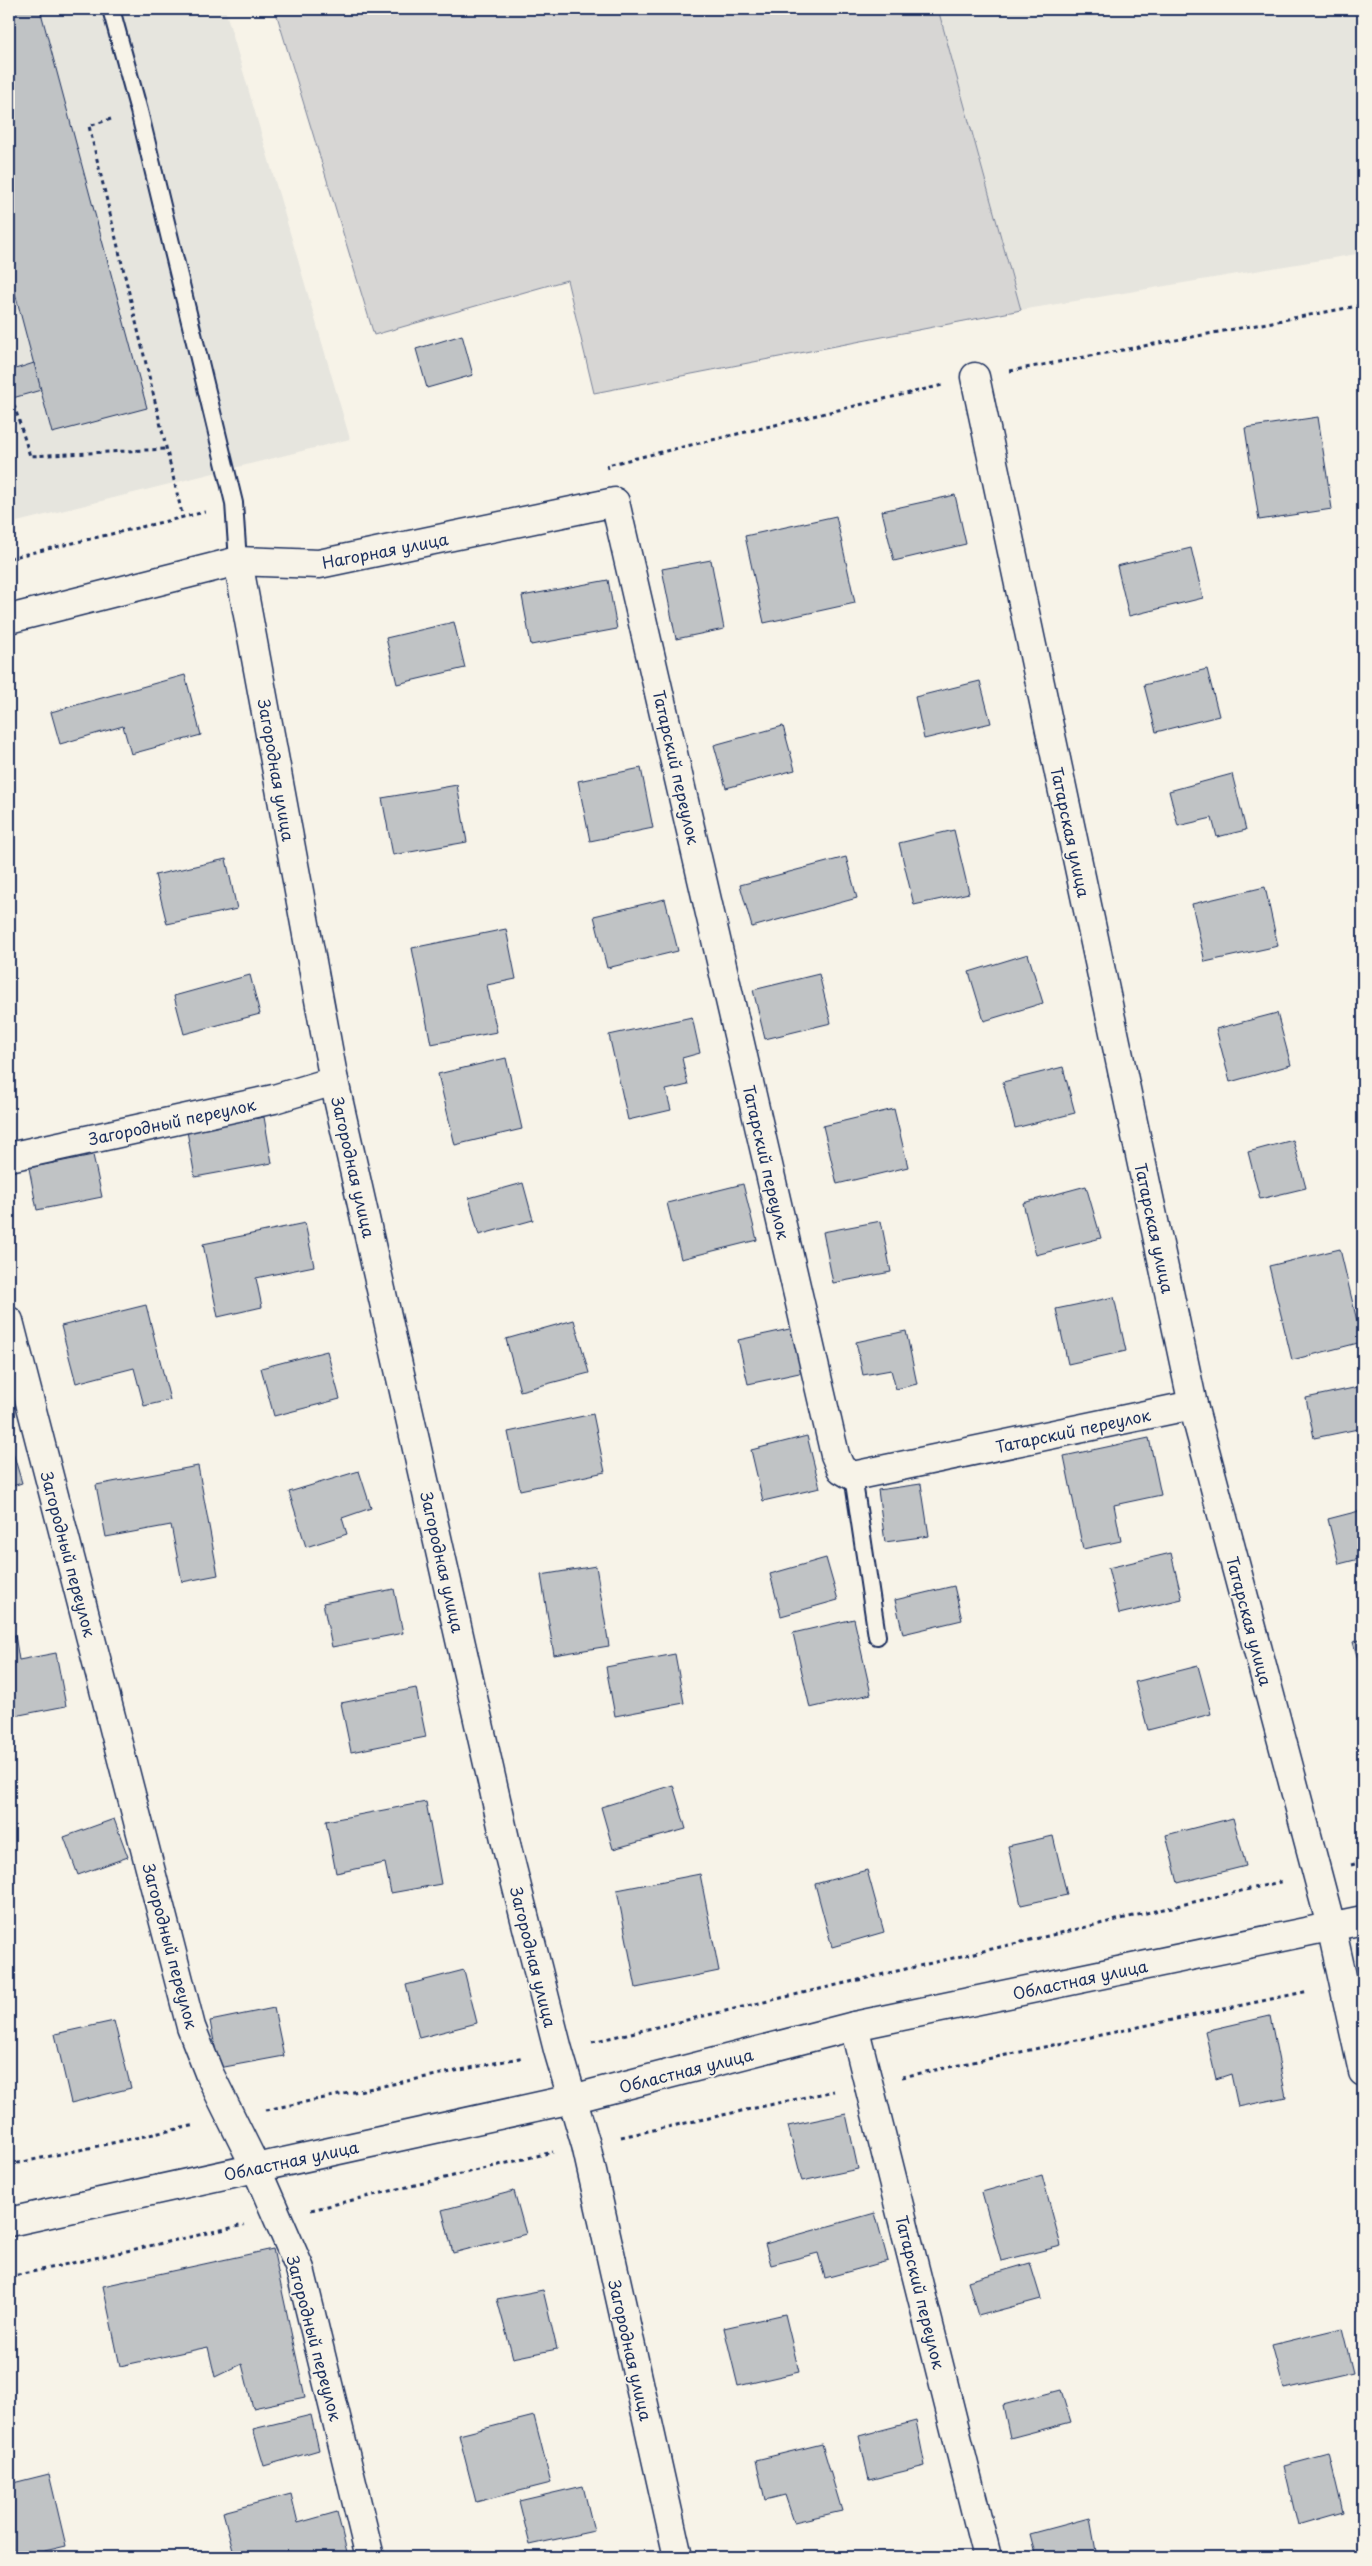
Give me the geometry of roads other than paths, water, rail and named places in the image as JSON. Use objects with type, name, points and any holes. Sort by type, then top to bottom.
[{"type":"street","name":"Татарская улица","points":[[975,378],[1193,1405],[1330,1926],[1363,2072]]},
{"type":"street","name":"Татарский переулок","points":[[615,502],[834,1455],[841,1469],[853,1476],[1193,1405]]},
{"type":"street","name":"Нагорная улица","points":[[9,619],[238,560],[319,564],[615,502]]},
{"type":"street","name":"Загородная улица","points":[[238,560],[334,1081],[507,1848],[558,2050],[586,2145],[678,2557]]},
{"type":"street","name":"Загородный переулок","points":[[9,1157],[274,1099],[334,1081]]},
{"type":"street","name":"Загородный переулок","points":[[9,1321],[191,2027],[209,2073],[256,2168],[300,2269],[370,2557]]},
{"type":"street","name":"Областная улица","points":[[9,2222],[572,2099],[854,2026],[1363,1920]]},
{"type":"street","name":"Татарский переулок","points":[[854,2026],[987,2557]]},
{"type":"lane","points":[[111,9],[139,111],[234,503],[238,560]]},
{"type":"lane","points":[[853,1476],[877,1636]]}]
